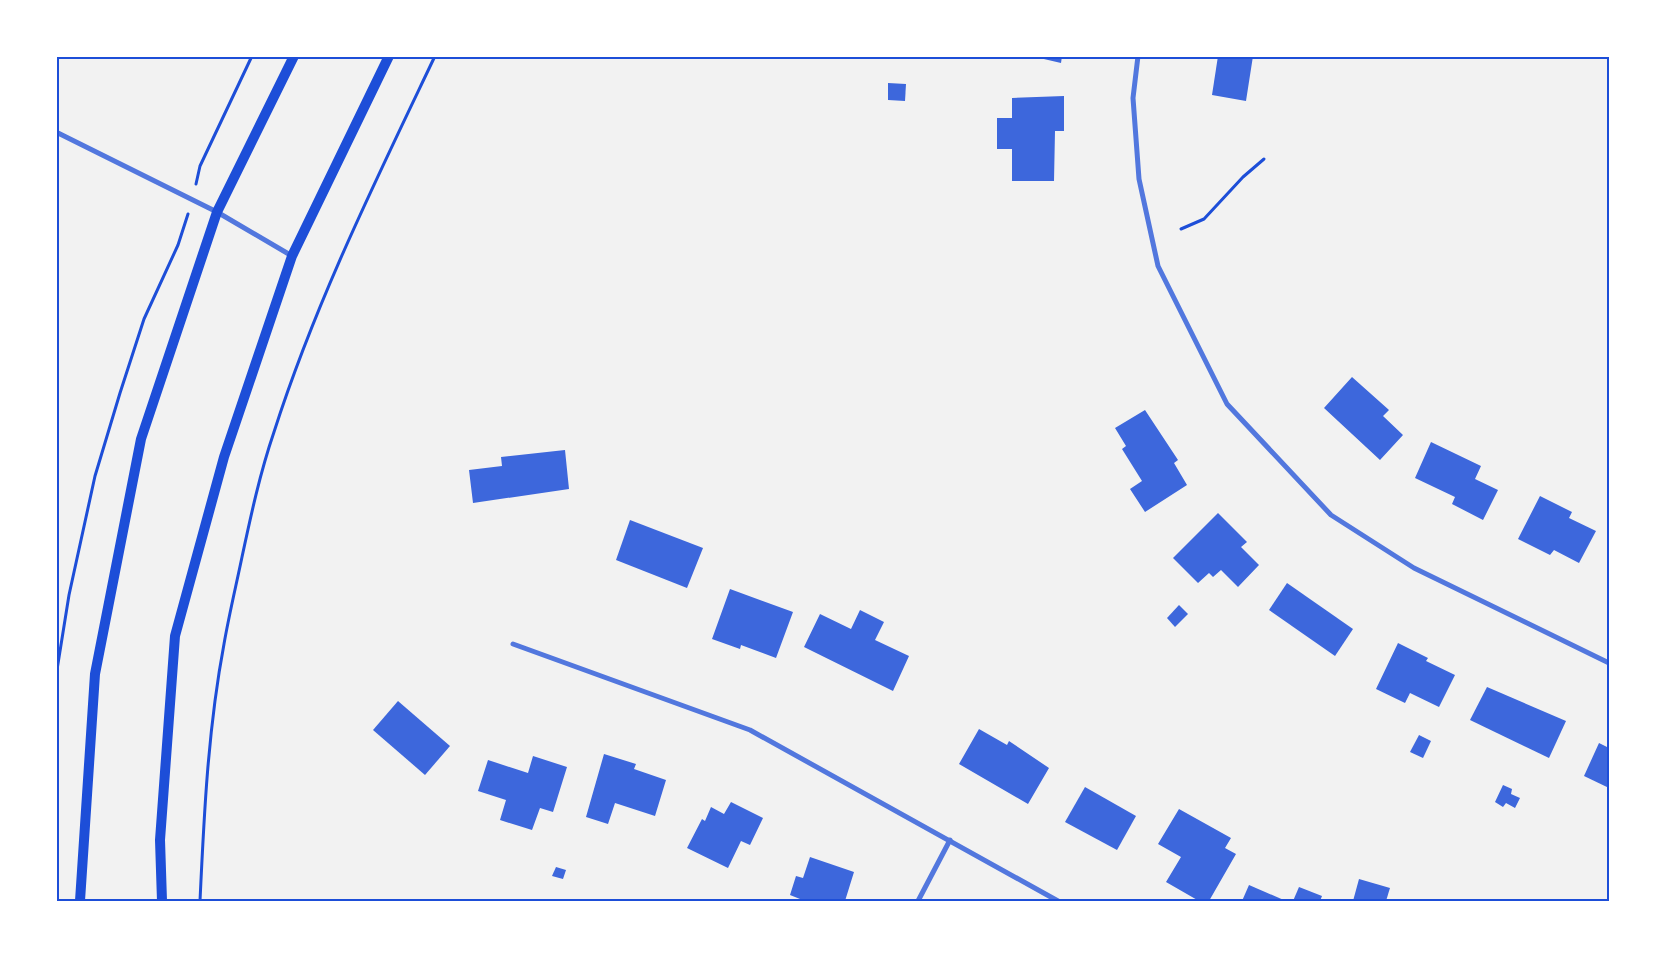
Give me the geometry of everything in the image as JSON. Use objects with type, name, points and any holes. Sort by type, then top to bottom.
[{"type":"main road","points":[[80,901],[95,674],[141,439],[218,212],[294,56]]},
{"type":"main road","points":[[162,901],[160,840],[175,636],[224,457],[292,256],[389,56]]},
{"type":"street","points":[[1138,56],[1133,98],[1139,179],[1158,266],[1226,404],[1331,515],[1414,568],[1609,663]]},
{"type":"street","points":[[56,132],[218,212],[292,256]]},
{"type":"street","points":[[513,644],[750,730],[1058,901]]},
{"type":"street","points":[[918,901],[950,840]]},
{"type":"path","points":[[56,676],[69,595],[95,476],[144,319],[178,244],[200,166],[252,56]]},
{"type":"path","points":[[200,901],[210,740],[224,645],[253,507],[268,452],[298,363],[348,238],[435,56]]},
{"type":"path","points":[[1181,229],[1204,219],[1229,194],[1243,176],[1264,159]]},
{"type":"building","points":[[1031,56],[1062,56],[1061,63]]},
{"type":"building","points":[[1218,56],[1253,56],[1246,101],[1212,95]]},
{"type":"building","points":[[888,83],[906,84],[905,101],[888,100]]},
{"type":"building","points":[[1064,96],[1064,131],[1055,131],[1054,181],[1012,181],[1012,149],[997,149],[997,118],[1012,118],[1012,98]]},
{"type":"building","points":[[1352,377],[1389,410],[1383,416],[1403,435],[1380,460],[1324,408]]},
{"type":"building","points":[[1145,410],[1178,460],[1174,463],[1187,485],[1145,512],[1130,489],[1142,481],[1122,449],[1126,446],[1115,428]]},
{"type":"building","points":[[1431,442],[1481,466],[1475,479],[1498,490],[1483,520],[1452,504],[1455,497],[1415,478]]},
{"type":"building","points":[[565,450],[569,489],[473,503],[469,470],[502,466],[501,457]]},
{"type":"building","points":[[1540,496],[1572,512],[1569,518],[1596,531],[1579,563],[1554,550],[1550,555],[1518,539]]},
{"type":"building","points":[[1218,513],[1247,542],[1241,547],[1259,565],[1238,587],[1221,570],[1213,577],[1209,573],[1198,583],[1173,558]]},
{"type":"building","points":[[630,520],[703,548],[687,588],[616,560]]},
{"type":"building","points":[[1287,583],[1353,629],[1335,656],[1269,610]]},
{"type":"building","points":[[730,589],[793,612],[776,658],[741,645],[740,649],[712,639]]},
{"type":"building","points":[[1179,605],[1188,614],[1175,627],[1167,618]]},
{"type":"building","points":[[860,610],[884,622],[875,640],[909,656],[893,691],[804,647],[820,614],[851,629]]},
{"type":"building","points":[[1398,643],[1428,658],[1426,661],[1455,675],[1439,707],[1410,693],[1405,703],[1376,689]]},
{"type":"building","points":[[1487,687],[1566,721],[1549,758],[1470,720]]},
{"type":"building","points":[[398,701],[450,746],[425,775],[373,730]]},
{"type":"building","points":[[979,729],[1007,745],[1009,741],[1049,768],[1028,804],[959,764]]},
{"type":"building","points":[[1419,735],[1431,741],[1423,758],[1410,752]]},
{"type":"building","points":[[1599,743],[1609,748],[1609,788],[1584,776]]},
{"type":"building","points":[[604,754],[636,764],[634,769],[666,780],[655,816],[615,803],[608,824],[586,817]]},
{"type":"building","points":[[533,756],[567,767],[553,812],[540,808],[532,830],[500,820],[506,800],[478,791],[488,760],[528,773]]},
{"type":"building","points":[[1503,785],[1512,789],[1511,794],[1520,798],[1515,808],[1506,803],[1503,807],[1495,802]]},
{"type":"building","points":[[1085,787],[1136,816],[1117,850],[1065,822]]},
{"type":"building","points":[[731,802],[763,818],[750,845],[741,841],[728,868],[687,848],[702,819],[705,821],[711,807],[724,814]]},
{"type":"building","points":[[1179,809],[1231,838],[1225,848],[1236,854],[1209,901],[1199,901],[1166,882],[1181,857],[1158,844]]},
{"type":"building","points":[[810,857],[854,872],[845,901],[800,901],[800,899],[790,895],[796,876],[803,878]]},
{"type":"building","points":[[556,867],[566,870],[563,879],[552,876]]},
{"type":"building","points":[[1359,879],[1390,888],[1386,901],[1353,901]]},
{"type":"building","points":[[1249,885],[1286,901],[1242,901]]},
{"type":"building","points":[[1299,887],[1322,896],[1320,901],[1293,901]]}]
